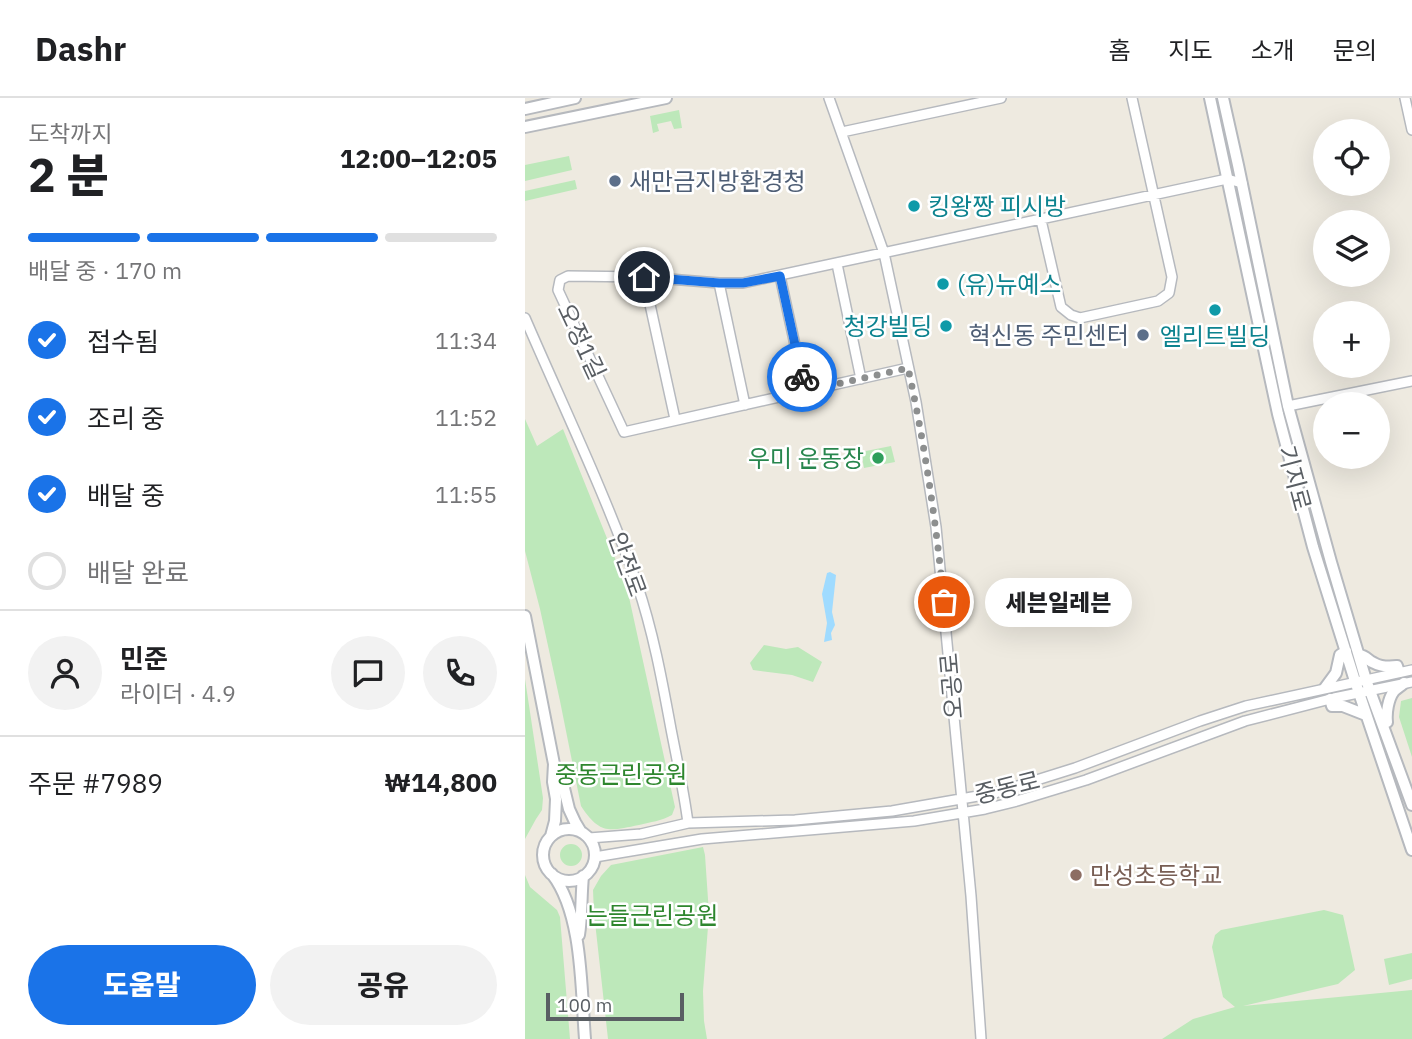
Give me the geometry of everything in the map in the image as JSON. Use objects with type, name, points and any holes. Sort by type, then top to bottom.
[{"type":"street","points":[[525,109],[575,98]]},
{"type":"street","points":[[525,127],[666,98]]},
{"type":"street","name":"오공로","points":[[829,98],[884,253],[916,402],[936,527],[971,896],[981,1039]]},
{"type":"street","points":[[842,132],[1000,98]]},
{"type":"street","points":[[1041,220],[1061,307],[1071,316],[1080,318],[1158,301],[1169,293],[1172,277],[1132,98]]},
{"type":"street","name":"기지로","points":[[1210,98],[1278,414],[1313,547],[1346,652],[1383,724],[1412,805]]},
{"type":"street","name":"기지로","points":[[1223,98],[1288,407],[1359,655],[1366,715],[1412,850]]},
{"type":"street","points":[[1405,98],[1412,130]]},
{"type":"street","points":[[884,253],[1227,179],[1242,183]]},
{"type":"street","name":"오정1길","points":[[675,419],[624,432],[558,290],[560,280],[568,275],[743,283],[884,253]]},
{"type":"street","points":[[837,264],[861,379]]},
{"type":"street","points":[[780,276],[805,391]]},
{"type":"street","points":[[644,277],[675,419],[908,368]]},
{"type":"street","points":[[719,283],[744,405]]},
{"type":"street","name":"안전로","points":[[525,318],[571,420],[637,584],[663,683],[688,823]]},
{"type":"street","points":[[1288,407],[1412,381]]},
{"type":"street","points":[[525,616],[554,764],[562,780],[569,810],[593,844],[595,857],[593,865],[575,880],[559,878],[552,874]]},
{"type":"street","points":[[1325,688],[1336,673],[1340,655],[1346,652]]},
{"type":"street","points":[[1359,655],[1364,655],[1375,664],[1397,666],[1405,679],[1402,687],[1393,692],[1386,713],[1387,722],[1383,724]]},
{"type":"street","name":"중동로","points":[[585,835],[641,834],[688,823],[834,817],[892,811],[1009,790],[1246,706],[1325,688],[1363,686],[1405,679],[1412,670]]},
{"type":"street","name":"중동로","points":[[595,857],[702,839],[932,818],[1017,801],[1062,788],[1245,721],[1330,699],[1363,686]]},
{"type":"street","points":[[1330,699],[1332,706],[1343,706],[1366,715]]},
{"type":"street","points":[[554,764],[552,782],[556,799],[555,821],[544,850],[544,859],[546,867],[561,885],[578,941],[585,1039]]},
{"type":"street","points":[[551,836],[559,831],[572,829],[585,835]]},
{"type":"street","points":[[578,941],[583,876]]},
{"type":"green space","points":[[679,110],[682,128],[674,129],[671,121],[657,124],[659,131],[653,133],[650,116]]},
{"type":"green space","points":[[569,156],[572,170],[525,181],[525,165]]},
{"type":"green space","points":[[575,180],[577,189],[525,201],[525,191]]},
{"type":"green space","name":"중동근린공원","points":[[525,419],[537,446],[563,429],[627,588],[675,807],[672,815],[664,819],[620,829],[606,829],[594,822],[581,806],[540,609],[525,551]]},
{"type":"green space","name":"우미 운동장","points":[[891,446],[895,462],[864,468],[861,452]]},
{"type":"green space","points":[[764,645],[786,649],[798,647],[822,662],[813,682],[792,675],[753,670],[750,663]]},
{"type":"green space","points":[[525,679],[543,798],[542,810],[525,839]]},
{"type":"green space","points":[[1412,698],[1412,757],[1399,717],[1401,701]]},
{"type":"green space","points":[[567,844],[575,844],[582,851],[582,859],[575,866],[567,866],[560,859],[560,851]]},
{"type":"green space","name":"는들근린공원","points":[[703,847],[709,914],[703,991],[707,1039],[608,1039],[593,890],[611,865]]},
{"type":"green space","points":[[525,875],[530,887],[557,910],[560,917],[570,1039],[525,1039]]},
{"type":"green space","points":[[1324,910],[1343,915],[1355,970],[1338,984],[1243,1006],[1412,990],[1412,1039],[1162,1039],[1193,1019],[1235,1007],[1223,997],[1212,947],[1215,935],[1221,930]]},
{"type":"green space","points":[[1412,953],[1412,979],[1389,985],[1384,959]]},
{"type":"water","points":[[827,573],[836,575],[832,612],[835,625],[831,633],[832,640],[824,642],[827,623],[822,594]]},
{"type":"way so far","points":[[802,377],[805,391],[908,368],[936,527],[944,602]]},
{"type":"place","name":"새만금지방환경청","points":[[615,181]]},
{"type":"place","name":"킹왕짱 피시방","points":[[914,206]]},
{"type":"place","name":"(유)뉴예스","points":[[943,284]]},
{"type":"place","name":"엘리트빌딩","points":[[1215,310]]},
{"type":"place","name":"청강빌딩","points":[[946,326]]},
{"type":"place","name":"혁신동 주민센터","points":[[1143,335]]},
{"type":"place","name":"우미 운동장","points":[[878,458]]},
{"type":"place","name":"세븐일레븐","points":[[944,602]]},
{"type":"place","name":"만성초등학교","points":[[1076,875]]},
{"type":"route","points":[[644,277],[743,283],[780,276],[802,377]]}]
